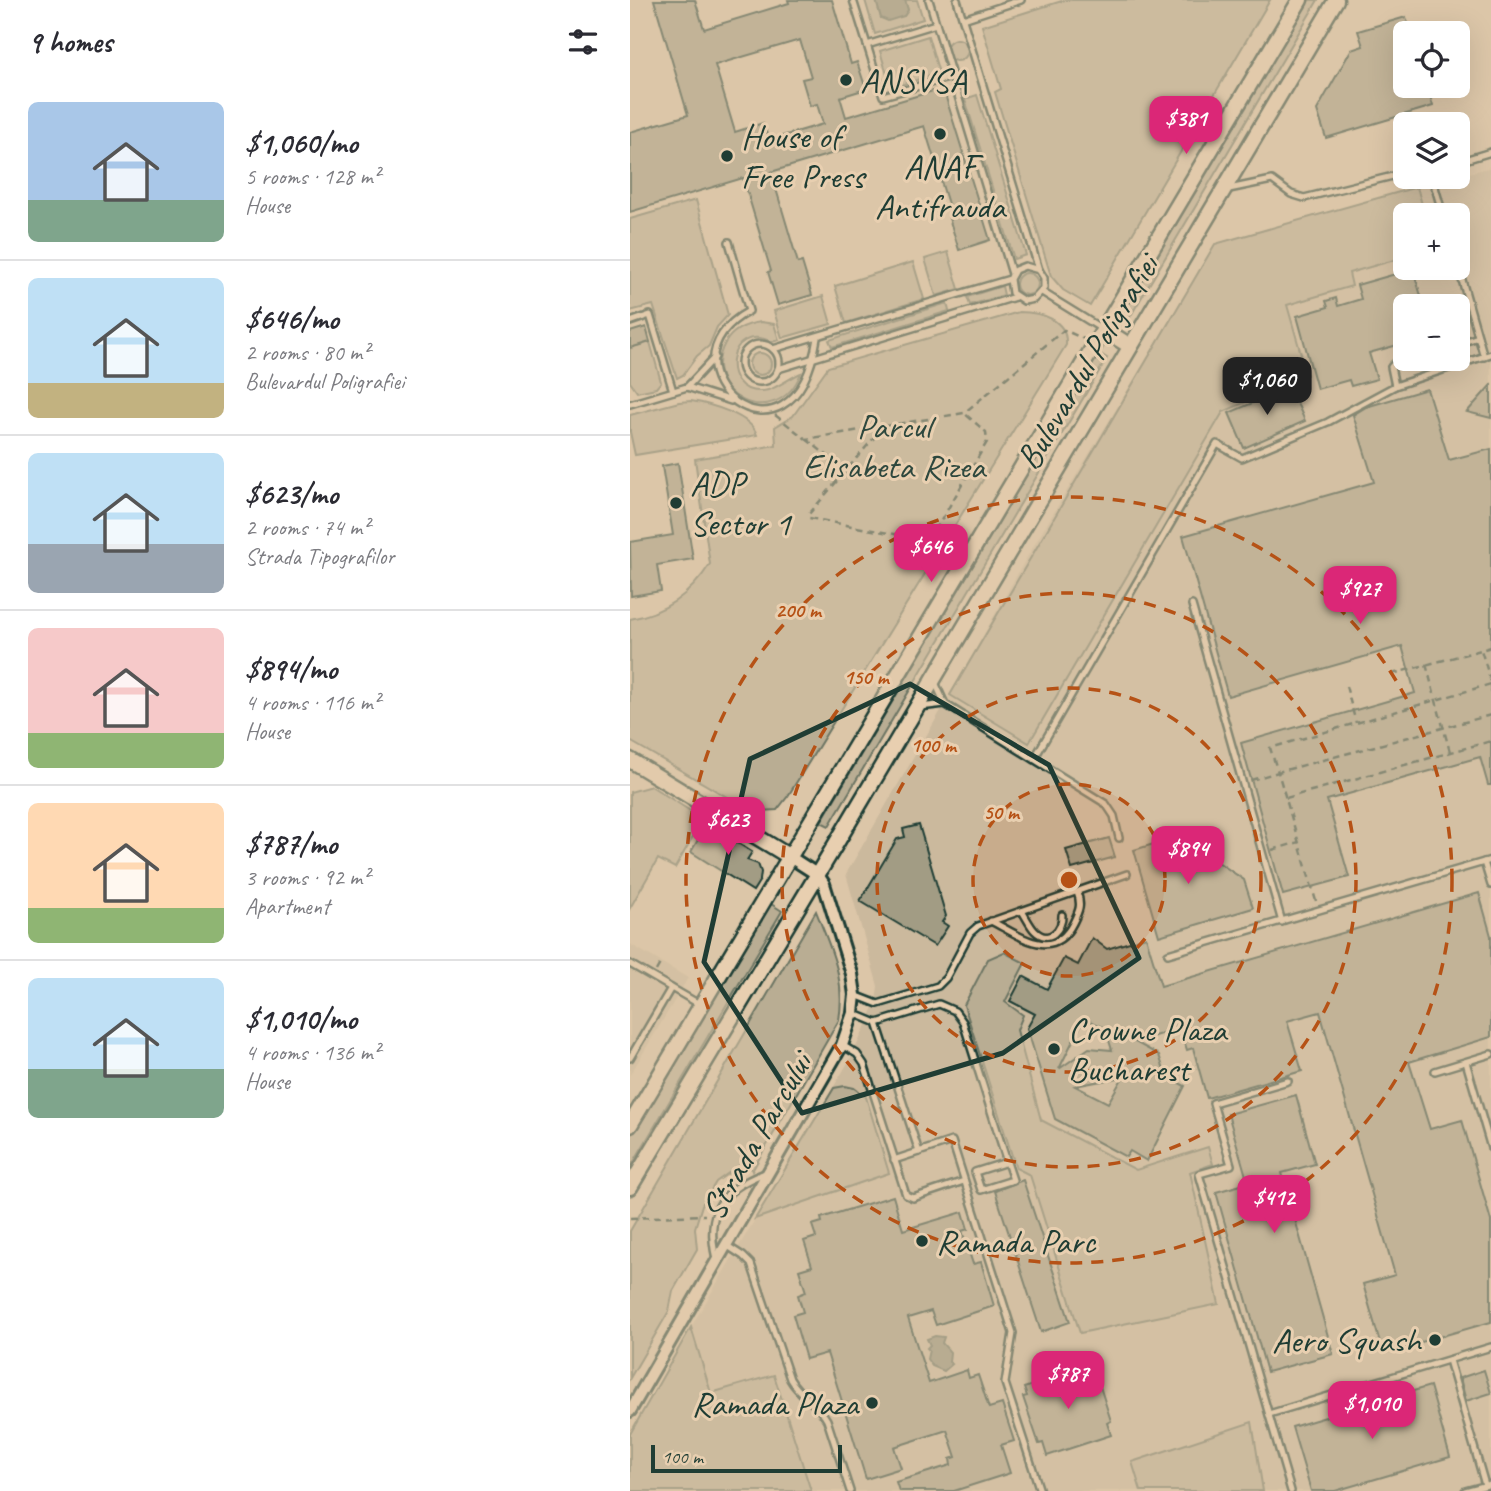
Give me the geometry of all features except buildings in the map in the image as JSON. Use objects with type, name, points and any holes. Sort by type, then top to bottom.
[{"type":"main road","name":"Bulevardul Poligrafiei","points":[[630,1125],[1300,0]]},
{"type":"main road","name":"Bulevardul Poligrafiei","points":[[630,1187],[1336,0]]},
{"type":"main road","points":[[1103,329],[1130,346]]},
{"type":"main road","points":[[630,760],[790,858]]},
{"type":"street","points":[[790,858],[818,875]]},
{"type":"street","name":"Strada Parcului","points":[[630,1411],[842,1045],[853,1013],[855,995],[852,974],[831,904],[818,875]]},
{"type":"lane","points":[[853,0],[883,96],[952,77]]},
{"type":"lane","points":[[929,0],[1011,276],[1010,288],[1015,296]]},
{"type":"lane","points":[[778,369],[1015,296],[1030,301],[1042,292],[1044,278],[1039,270],[957,0]]},
{"type":"lane","points":[[963,19],[1021,0]]},
{"type":"lane","points":[[867,45],[936,24]]},
{"type":"lane","points":[[1470,158],[1491,152]]},
{"type":"lane","points":[[1223,190],[1272,180],[1295,197],[1304,198],[1393,176]]},
{"type":"lane","points":[[729,242],[749,311],[729,325],[715,357],[718,382],[733,402]]},
{"type":"lane","points":[[773,349],[817,338],[1011,276],[1024,266],[1039,270]]},
{"type":"lane","points":[[1462,280],[1484,357]]},
{"type":"lane","points":[[1042,292],[1103,329]]},
{"type":"lane","points":[[630,322],[650,315],[673,391]]},
{"type":"lane","points":[[1470,340],[1478,337]]},
{"type":"lane","points":[[687,387],[744,408],[769,410],[789,401],[797,393],[814,358],[817,338]]},
{"type":"lane","points":[[762,344],[773,349],[779,358],[778,369],[771,379],[760,382],[749,378],[742,368],[743,356],[750,347],[762,344]]},
{"type":"lane","points":[[1034,759],[1217,444],[1242,458],[1328,422],[1395,386],[1491,354]]},
{"type":"lane","points":[[630,395],[631,404],[687,387],[715,357]]},
{"type":"lane","points":[[1393,365],[1391,367],[1395,386]]},
{"type":"lane","points":[[1192,606],[1282,922]]},
{"type":"lane","points":[[934,678],[945,705],[1106,804],[1114,816],[1119,838]]},
{"type":"lane","points":[[916,708],[945,705]]},
{"type":"lane","points":[[1168,954],[1488,861],[1491,885]]},
{"type":"lane","points":[[855,995],[878,1004],[938,986],[946,978],[970,933],[978,926],[1127,874]]},
{"type":"lane","points":[[991,921],[1038,944],[1053,943],[1066,935],[1080,910],[1077,892]]},
{"type":"lane","points":[[1022,911],[1036,932],[1044,936],[1053,935],[1059,930],[1063,922],[1062,915]]},
{"type":"lane","points":[[630,964],[702,1005]]},
{"type":"lane","points":[[630,1058],[671,988]]},
{"type":"lane","points":[[853,1013],[877,1023],[939,1004],[955,1011],[963,1022],[1013,1180],[981,1191],[975,1172],[1007,1162]]},
{"type":"lane","points":[[877,1023],[919,1152]]},
{"type":"lane","points":[[842,1045],[857,1054],[864,1064],[905,1192],[910,1197],[964,1181]]},
{"type":"lane","points":[[1435,1071],[1491,1054]]},
{"type":"lane","points":[[1466,1062],[1491,1148]]},
{"type":"lane","points":[[1288,1081],[1213,1103],[1231,1165],[1199,1174],[1290,1491]]},
{"type":"lane","points":[[894,1160],[952,1141],[1013,1333],[1005,1383],[1040,1491]]},
{"type":"lane","points":[[717,1260],[711,1238],[715,1215],[724,1198],[737,1185],[768,1172]]},
{"type":"lane","points":[[725,1245],[751,1264],[790,1379],[800,1393],[822,1410],[850,1491]]},
{"type":"lane","points":[[1269,1414],[1491,1347]]},
{"type":"lane","points":[[1449,1360],[1488,1485],[1465,1491]]},
{"type":"path","points":[[806,439],[964,413],[1064,330],[1086,341]]},
{"type":"path","points":[[769,410],[846,470]]},
{"type":"path","points":[[884,426],[809,514],[810,519],[920,540],[930,539],[987,439],[986,432],[964,413]]},
{"type":"path","points":[[1392,674],[1491,647]]},
{"type":"path","points":[[1319,911],[1270,748],[1491,683],[1481,650]]},
{"type":"path","points":[[1426,664],[1450,752]]},
{"type":"path","points":[[1346,686],[1356,723]]},
{"type":"path","points":[[1242,783],[1491,715]]},
{"type":"path","points":[[1286,798],[1491,741]]},
{"type":"path","points":[[1262,853],[1299,842]]},
{"type":"path","points":[[630,1218],[715,1215]]},
{"type":"highlighted area","points":[[910,684],[1049,765],[1139,958],[1003,1053],[802,1113],[704,962],[750,759]]},
{"type":"shaded area","points":[[876,0],[905,0],[908,10],[904,16],[888,21],[881,18]]},
{"type":"shaded area","points":[[1491,167],[1491,1491],[1261,1491],[1132,1462],[1141,1491],[811,1491],[774,1375],[711,1393],[691,1327],[852,1056],[876,1003],[878,986],[846,874],[1024,562],[1215,244],[1412,189],[1470,189],[1470,173]]},
{"type":"shaded area","points":[[630,944],[688,978],[630,1075]]},
{"type":"shaded area","points":[[944,1337],[942,1343],[950,1352],[949,1362],[952,1364],[944,1371],[932,1366],[927,1359],[927,1348],[930,1345],[927,1339]]},
{"type":"green space","points":[[865,0],[876,0],[881,18],[904,16],[908,10],[905,0],[917,0],[923,19],[875,34]]},
{"type":"green space","points":[[1065,0],[1270,0],[1090,306],[1063,290],[1051,276],[995,92],[1001,89],[982,26]]},
{"type":"green space","points":[[1309,0],[1318,0],[1130,317],[1123,313]]},
{"type":"green space","points":[[928,36],[939,73],[891,88],[880,51]]},
{"type":"green space","points":[[957,39],[965,42],[968,50],[965,58],[957,61],[949,58],[946,50],[949,42]]},
{"type":"green space","points":[[977,95],[1026,255],[1014,259],[965,99]]},
{"type":"green space","points":[[1410,189],[1418,189],[1422,203],[1393,203],[1393,260],[1349,273],[1352,286],[1287,305],[1307,375],[1223,412],[1029,743],[950,695],[1215,244]]},
{"type":"green space","points":[[696,200],[728,315],[717,327],[709,346],[697,356],[683,375],[677,378],[653,305],[630,311],[630,219]]},
{"type":"green space","points":[[948,252],[959,289],[936,296],[925,259]]},
{"type":"green space","points":[[913,262],[924,299],[846,323],[835,286]]},
{"type":"green space","points":[[1027,273],[1035,276],[1038,284],[1035,292],[1027,295],[1019,292],[1016,284],[1019,276]]},
{"type":"green space","points":[[1002,286],[1004,295],[970,305],[967,297]]},
{"type":"green space","points":[[823,296],[831,324],[782,338],[774,311]]},
{"type":"green space","points":[[947,303],[949,311],[832,347],[829,340]]},
{"type":"green space","name":"Parcul Elisabeta Rizea","points":[[1019,312],[1044,316],[1058,323],[1065,336],[1066,345],[777,810],[746,808],[630,741],[630,619],[666,607],[686,593],[710,564],[695,459],[776,445],[775,427],[793,416],[828,367]]},
{"type":"green space","points":[[761,322],[774,324],[779,340],[772,342],[757,338],[745,341],[737,348],[733,371],[738,381],[747,389],[761,391],[776,387],[801,373],[789,392],[775,402],[759,404],[743,400],[730,391],[722,378],[719,361],[725,343],[732,334],[745,326]]},
{"type":"green space","points":[[650,342],[661,382],[656,388],[637,392],[630,382],[630,348]]},
{"type":"green space","points":[[760,353],[768,356],[771,364],[768,372],[760,375],[752,372],[749,364],[752,356]]},
{"type":"green space","points":[[1099,353],[1107,358],[829,826],[821,822]]},
{"type":"green space","points":[[691,401],[738,416],[753,428],[757,435],[635,455],[630,432],[630,415]]},
{"type":"green space","points":[[651,786],[703,819],[675,868],[658,859],[630,908],[630,792]]},
{"type":"green space","points":[[768,902],[782,911],[630,1168],[630,1135]]},
{"type":"green space","points":[[816,911],[839,977],[839,1020],[752,1171],[747,1160],[716,1182],[702,1205],[695,1228],[697,1249],[673,1291],[669,1311],[630,1378],[630,1231]]},
{"type":"green space","points":[[1004,952],[1025,963],[1005,1002],[1023,1015],[1017,1030],[1041,1120],[1136,1170],[1208,1147],[1213,1164],[1190,1172],[1219,1304],[1080,1333],[1030,1175],[1016,1168],[964,1005],[988,959]]},
{"type":"green space","points":[[834,1088],[854,1088],[866,1097],[889,1173],[755,1219]]},
{"type":"green space","points":[[691,1327],[711,1393],[774,1375],[811,1491],[630,1491],[630,1434]]},
{"type":"green space","points":[[1252,1422],[1263,1491],[1141,1491],[1132,1462]]},
{"type":"place","name":"ANSVSA","points":[[846,80]]},
{"type":"place","name":"ANAF Antifrauda","points":[[940,134]]},
{"type":"place","name":"House of Free Press","points":[[727,156]]},
{"type":"place","name":"ADP Sector 1","points":[[676,503]]},
{"type":"place","name":"Crowne Plaza Bucharest","points":[[1054,1049]]},
{"type":"place","name":"Ramada Parc","points":[[922,1241]]},
{"type":"place","name":"Aero Squash","points":[[1435,1340]]},
{"type":"place","name":"Ramada Plaza","points":[[872,1403]]}]
